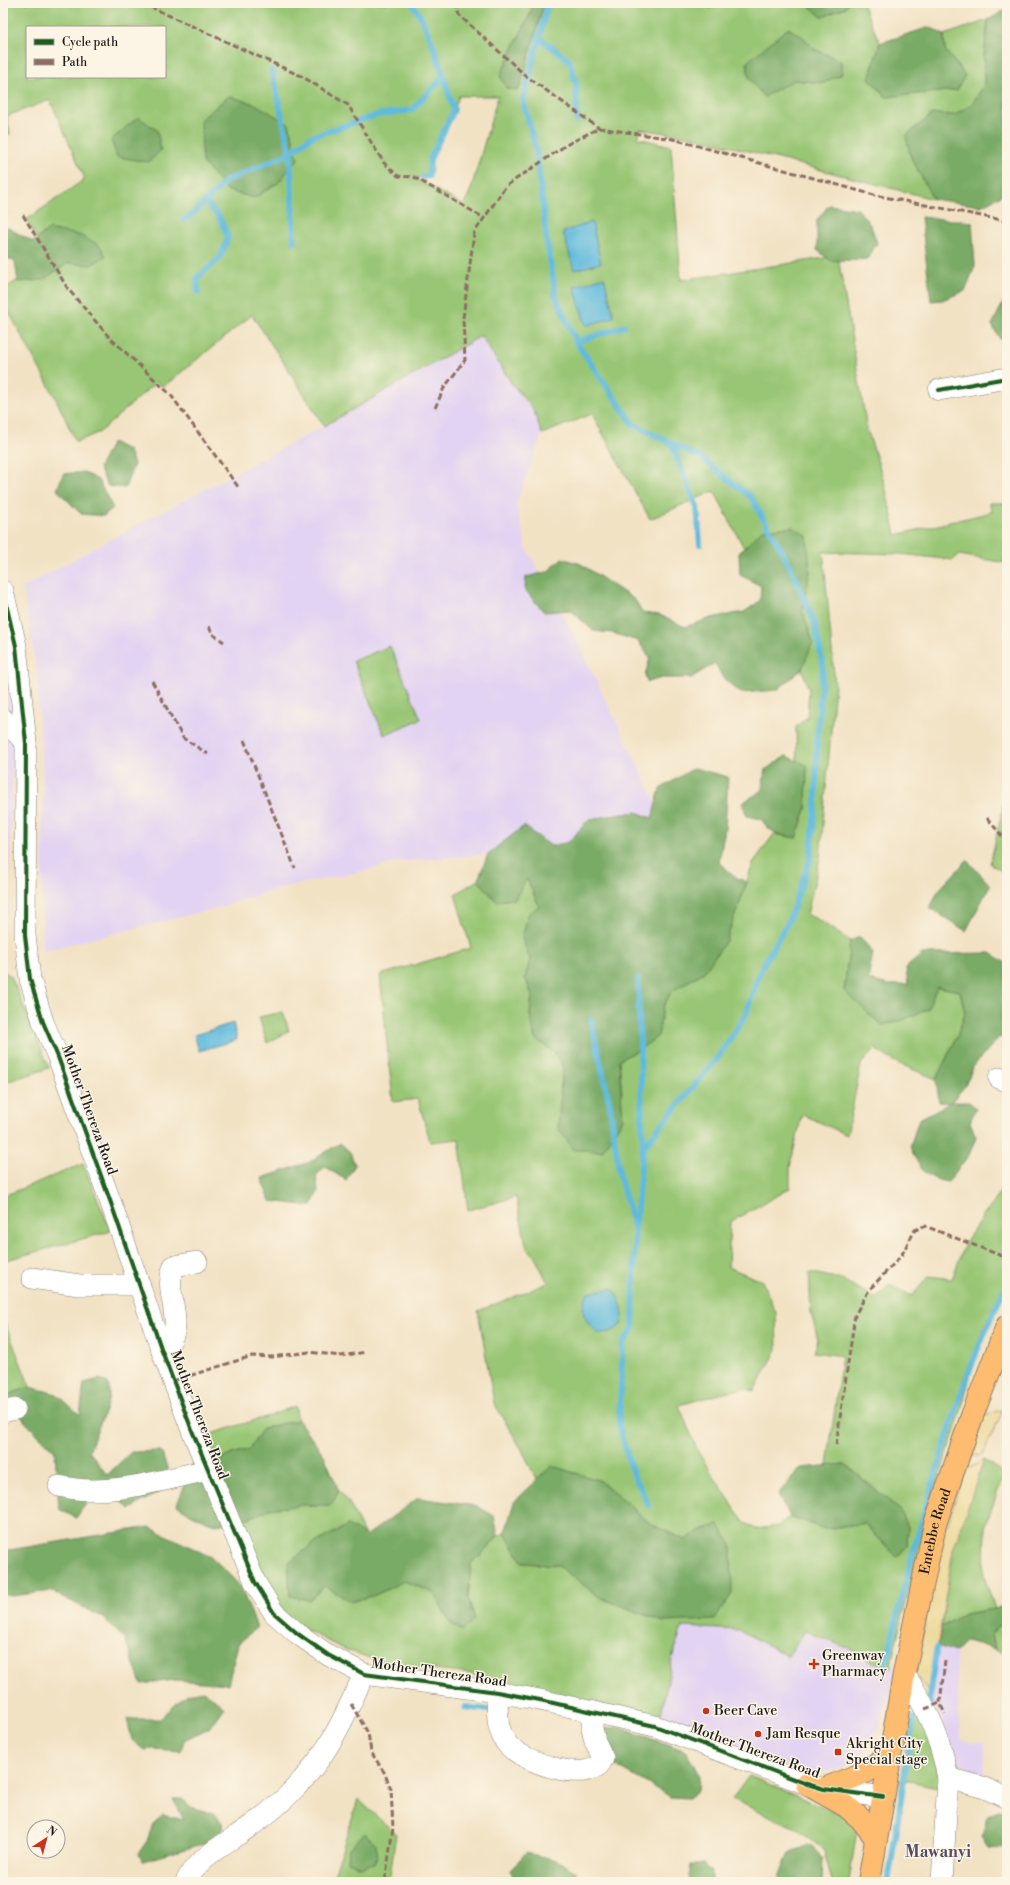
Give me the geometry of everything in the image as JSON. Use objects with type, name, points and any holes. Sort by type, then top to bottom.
[{"type":"main road","name":"Entebbe Road","points":[[876,1838],[893,1746],[904,1674],[935,1524],[972,1416],[1007,1326]]},
{"type":"main road","points":[[816,1786],[866,1772],[876,1765],[893,1746]]},
{"type":"main road","points":[[816,1786],[846,1806],[861,1819],[876,1838],[869,1882]]},
{"type":"street","points":[[939,390],[1007,378]]},
{"type":"street","name":"Mother Thereza Road","points":[[3,591],[16,646],[26,743],[25,935],[30,979],[43,1022],[58,1057],[140,1285],[162,1351],[208,1470],[255,1582],[274,1613],[298,1634],[328,1655],[364,1674],[497,1692],[655,1726],[816,1786],[883,1796]]},
{"type":"street","points":[[3,719],[26,743]]},
{"type":"street","points":[[162,1351],[169,1344],[176,1323],[170,1275],[174,1266],[197,1262]]},
{"type":"street","points":[[32,1278],[79,1285],[140,1285]]},
{"type":"street","points":[[59,1486],[76,1490],[119,1488],[208,1470]]},
{"type":"street","points":[[186,1882],[198,1865],[220,1847],[253,1825],[298,1785],[325,1753],[364,1674]]},
{"type":"street","points":[[904,1674],[916,1691],[932,1722],[943,1752],[948,1778],[942,1882]]},
{"type":"street","points":[[497,1692],[498,1727],[508,1745],[525,1757],[546,1766],[578,1771],[595,1769],[601,1764],[603,1758],[595,1741],[592,1728],[592,1712]]},
{"type":"street","points":[[948,1778],[982,1787],[1007,1798]]},
{"type":"shaded area","points":[[481,336],[512,384],[533,409],[542,434],[516,504],[526,547],[578,643],[662,815],[569,842],[488,854],[397,862],[365,871],[278,888],[214,909],[42,951],[43,782],[36,667],[23,588],[85,553],[324,426]]},
{"type":"shaded area","points":[[3,613],[15,691],[8,914],[3,917]]},
{"type":"shaded area","points":[[682,1627],[739,1630],[788,1656],[805,1631],[848,1648],[873,1662],[897,1668],[881,1724],[862,1756],[842,1768],[818,1773],[787,1766],[660,1719],[673,1655]]},
{"type":"shaded area","points":[[938,1646],[955,1652],[960,1739],[984,1744],[985,1785],[973,1779],[948,1741],[932,1696]]},
{"type":"green space","points":[[3,3],[533,3],[531,14],[511,51],[507,89],[519,90],[544,3],[704,3],[709,8],[747,3],[806,3],[822,17],[846,7],[849,3],[862,3],[880,43],[869,78],[886,97],[957,90],[965,75],[945,50],[944,35],[988,20],[984,57],[984,86],[971,105],[954,115],[932,114],[906,136],[911,157],[933,199],[698,138],[640,129],[638,138],[671,146],[681,280],[838,256],[867,429],[884,481],[896,535],[992,512],[989,503],[1007,503],[1007,563],[959,555],[953,560],[900,554],[822,552],[824,560],[835,685],[820,858],[807,915],[817,919],[850,941],[844,991],[937,987],[960,991],[965,1013],[957,1037],[936,1079],[895,1062],[875,1049],[861,1064],[847,1135],[802,1114],[790,1167],[790,1188],[730,1222],[728,1267],[762,1281],[776,1313],[777,1350],[754,1391],[743,1388],[679,1405],[698,1452],[743,1521],[755,1529],[779,1526],[790,1516],[825,1529],[864,1523],[897,1557],[907,1546],[908,1527],[901,1511],[845,1464],[827,1466],[842,1356],[814,1352],[818,1340],[811,1313],[809,1272],[841,1279],[875,1298],[889,1285],[912,1296],[929,1276],[952,1279],[966,1241],[1007,1182],[1007,1278],[982,1332],[960,1415],[935,1490],[922,1536],[892,1660],[892,1667],[873,1662],[848,1648],[805,1631],[788,1656],[739,1630],[682,1627],[673,1655],[660,1719],[471,1674],[390,1665],[341,1648],[308,1631],[291,1620],[267,1587],[237,1521],[277,1507],[331,1505],[339,1491],[348,1501],[366,1537],[348,1525],[313,1544],[288,1563],[290,1596],[309,1600],[325,1586],[375,1595],[404,1581],[434,1593],[451,1624],[468,1598],[471,1563],[484,1552],[498,1536],[505,1533],[523,1563],[557,1565],[601,1598],[664,1622],[718,1525],[704,1529],[685,1540],[651,1524],[601,1481],[552,1466],[537,1480],[521,1448],[494,1403],[478,1311],[548,1283],[535,1257],[527,1249],[516,1197],[468,1210],[459,1139],[430,1142],[418,1099],[393,1102],[380,975],[471,948],[455,894],[478,880],[496,901],[527,879],[539,906],[522,938],[531,959],[525,978],[532,995],[530,1015],[535,1039],[555,1053],[563,1067],[560,1093],[622,1094],[619,1060],[639,1050],[658,1036],[663,1007],[672,991],[704,972],[742,897],[753,863],[774,834],[796,838],[806,809],[807,765],[797,761],[796,727],[806,718],[807,719],[809,690],[802,669],[812,642],[802,610],[810,571],[762,530],[744,548],[714,491],[650,519],[592,414],[542,434],[533,409],[512,384],[481,336],[324,426],[252,315],[163,387],[156,382],[100,432],[76,442],[56,399],[3,301],[3,289],[51,261],[57,271],[68,263],[91,265],[49,229],[37,238],[26,220],[85,179],[50,100],[7,116],[3,112]],"holes":[[[803,37],[814,49],[840,61],[842,74],[823,83],[794,80]],[[459,96],[498,96],[471,189],[464,205],[414,178],[429,176],[430,159],[454,110]]]},
{"type":"green space","points":[[533,3],[544,3],[519,90],[507,89],[500,76],[530,14]]},
{"type":"green space","points":[[704,3],[747,3],[709,8]]},
{"type":"green space","points":[[806,3],[849,3],[846,7],[822,17]]},
{"type":"green space","points":[[1007,9],[1007,192],[981,206],[933,199],[911,157],[906,136],[932,114],[954,115],[971,105],[984,86],[984,57],[988,20]]},
{"type":"green space","points":[[930,27],[944,35],[945,50],[965,75],[957,90],[886,97],[869,78],[880,43]]},
{"type":"green space","points":[[788,28],[803,37],[814,49],[841,61],[842,74],[823,83],[794,80],[764,97],[749,78],[747,62]]},
{"type":"green space","points":[[229,96],[257,105],[289,124],[298,159],[278,183],[254,198],[228,191],[202,162],[201,119]]},
{"type":"green space","points":[[3,114],[7,116],[10,134],[3,137]]},
{"type":"green space","points":[[138,117],[157,130],[161,150],[149,162],[117,157],[111,140]]},
{"type":"green space","points":[[829,205],[858,209],[871,226],[877,243],[867,259],[831,261],[817,250],[817,220]]},
{"type":"green space","points":[[921,217],[972,222],[975,266],[965,291],[942,300],[931,301]]},
{"type":"green space","points":[[3,225],[33,242],[49,229],[79,235],[99,245],[106,256],[91,265],[68,263],[43,280],[18,282],[15,261],[3,257]]},
{"type":"green space","points":[[1007,295],[1007,340],[1000,339],[992,325]]},
{"type":"green space","points":[[112,442],[129,451],[134,464],[125,488],[108,486],[99,468]]},
{"type":"green space","points":[[84,472],[98,480],[113,508],[104,516],[81,514],[57,490],[63,474]]},
{"type":"green space","points":[[793,527],[807,536],[810,571],[802,610],[813,642],[802,669],[777,690],[741,693],[723,678],[715,663],[691,678],[662,678],[647,682],[645,675],[650,658],[638,641],[612,633],[593,631],[571,610],[544,612],[525,590],[526,577],[547,572],[562,558],[581,564],[635,600],[643,613],[660,615],[685,627],[711,618],[744,612],[760,601],[761,586],[740,575],[739,553],[762,530]]},
{"type":"green space","points":[[390,646],[421,719],[384,735],[353,661]]},
{"type":"green space","points":[[786,756],[807,765],[806,809],[796,838],[776,833],[772,831],[761,819],[747,816],[742,803],[762,791],[765,770]]},
{"type":"green space","points":[[694,768],[728,777],[725,829],[719,861],[733,876],[747,882],[726,941],[704,972],[672,991],[663,1007],[658,1036],[639,1050],[619,1060],[623,1119],[602,1151],[574,1150],[558,1128],[563,1067],[555,1053],[535,1039],[530,1015],[532,995],[525,978],[530,959],[522,938],[528,914],[539,906],[527,879],[515,899],[496,901],[478,880],[488,854],[524,826],[551,846],[569,842],[589,819],[636,812],[652,818],[660,789]]},
{"type":"green space","points":[[1007,789],[1007,874],[990,864]]},
{"type":"green space","points":[[967,860],[990,885],[966,931],[930,908],[938,891]]},
{"type":"green space","points":[[860,937],[873,953],[868,980],[889,985],[908,984],[906,968],[922,954],[991,953],[1007,964],[1007,1038],[999,1037],[973,1067],[965,1086],[951,1102],[969,1102],[976,1108],[970,1122],[976,1137],[969,1155],[948,1182],[933,1178],[923,1171],[910,1147],[919,1119],[950,1103],[939,1102],[936,1079],[957,1037],[965,1013],[960,991],[937,987],[928,1009],[898,1022],[881,1025],[844,991],[850,941]]},
{"type":"green space","points":[[3,971],[11,976],[49,1068],[3,1083]]},
{"type":"green space","points":[[283,1012],[289,1031],[267,1043],[259,1017]]},
{"type":"green space","points":[[340,1143],[350,1152],[355,1165],[346,1180],[325,1167],[316,1176],[318,1192],[311,1206],[270,1201],[262,1178],[310,1162]]},
{"type":"green space","points":[[83,1164],[111,1231],[3,1261],[3,1196]]},
{"type":"green space","points":[[3,1318],[30,1387],[7,1395],[3,1394]]},
{"type":"green space","points":[[100,1379],[109,1384],[109,1398],[89,1451],[107,1475],[131,1452],[161,1451],[168,1470],[159,1492],[130,1509],[112,1493],[94,1492],[76,1518],[59,1509],[55,1452],[26,1423],[7,1395],[30,1387],[57,1394],[80,1415],[84,1383]]},
{"type":"green space","points":[[295,1406],[298,1420],[263,1428],[250,1449],[232,1454],[220,1460],[201,1437],[272,1415]]},
{"type":"green space","points":[[298,1420],[324,1455],[339,1491],[331,1505],[304,1505],[269,1509],[249,1518],[217,1525],[192,1515],[177,1505],[193,1463],[220,1460],[232,1454],[250,1449],[263,1428]]},
{"type":"green space","points":[[984,1460],[1004,1474],[985,1527],[984,1576],[995,1609],[964,1614],[941,1627],[953,1550]]},
{"type":"green space","points":[[845,1464],[901,1511],[908,1527],[907,1546],[897,1557],[864,1523],[825,1529],[790,1516],[778,1494],[801,1468]]},
{"type":"green space","points":[[552,1466],[601,1481],[651,1524],[685,1540],[704,1529],[718,1525],[731,1543],[732,1594],[714,1620],[664,1622],[601,1598],[557,1565],[523,1563],[505,1533],[514,1502]]},
{"type":"green space","points":[[418,1498],[477,1506],[494,1516],[498,1536],[484,1552],[471,1563],[468,1598],[475,1619],[462,1631],[451,1624],[434,1593],[404,1581],[375,1595],[351,1602],[325,1586],[309,1600],[290,1596],[288,1563],[313,1544],[348,1525],[366,1536]]},
{"type":"green space","points":[[149,1527],[213,1558],[240,1586],[257,1627],[238,1644],[228,1684],[175,1680],[141,1684],[125,1639],[102,1617],[51,1591],[12,1596],[3,1594],[3,1551]]},
{"type":"green space","points":[[1007,1604],[1007,1620],[1001,1623],[992,1634],[995,1649],[966,1641],[955,1652],[938,1646],[941,1627],[964,1614],[995,1609]]},
{"type":"green space","points":[[1007,1620],[1007,1655],[995,1649],[992,1634],[1001,1623]]},
{"type":"green space","points":[[203,1691],[224,1707],[209,1728],[184,1740],[181,1751],[152,1749],[144,1750],[132,1740],[127,1719],[160,1719],[187,1694]]},
{"type":"green space","points":[[920,1718],[927,1724],[942,1788],[905,1780],[914,1720]]},
{"type":"green space","points":[[618,1727],[686,1751],[699,1775],[698,1790],[689,1798],[671,1797],[614,1765],[601,1744],[604,1729]]},
{"type":"green space","points":[[749,1776],[845,1816],[857,1829],[849,1882],[832,1882],[824,1850],[796,1828],[732,1799]]},
{"type":"green space","points":[[173,1799],[182,1799],[191,1807],[215,1814],[223,1824],[220,1839],[143,1861],[138,1854],[147,1841],[153,1824],[163,1815],[184,1820]]},
{"type":"green space","points":[[358,1799],[396,1834],[389,1882],[332,1882]]},
{"type":"green space","points":[[999,1810],[1007,1812],[1006,1849],[989,1848],[982,1837],[987,1816]]},
{"type":"green space","points":[[365,1833],[376,1844],[378,1857],[374,1863],[361,1867],[348,1862],[349,1848]]},
{"type":"green space","points":[[810,1845],[823,1858],[822,1882],[779,1882],[779,1877],[789,1853]]},
{"type":"green space","points":[[526,1853],[557,1860],[576,1872],[574,1882],[515,1882],[510,1869]]},
{"type":"green space","points":[[691,1864],[703,1864],[711,1872],[711,1882],[688,1882]]},
{"type":"sand","points":[[1003,1410],[982,1456],[967,1456],[984,1415]]},
{"type":"sand","points":[[984,1460],[953,1550],[935,1661],[932,1696],[915,1675],[936,1562],[964,1471]]},
{"type":"sand","points":[[909,1720],[914,1720],[890,1882],[888,1882]]},
{"type":"water","points":[[592,222],[601,263],[574,270],[563,232]]},
{"type":"water","points":[[604,277],[614,317],[586,326],[574,287]]},
{"type":"water","points":[[233,1023],[237,1040],[199,1051],[194,1035]]},
{"type":"water","points":[[612,1288],[621,1304],[623,1316],[622,1321],[619,1326],[612,1331],[598,1333],[589,1324],[584,1315],[583,1310],[585,1299],[588,1293]]},
{"type":"waterway","points":[[412,3],[419,14],[431,40],[454,110],[430,159],[429,176],[423,177]]},
{"type":"waterway","points":[[548,3],[523,100],[536,149],[547,242],[556,297],[576,342],[633,424],[701,458],[751,497],[789,564],[814,621],[823,665],[817,739],[816,803],[810,860],[789,920],[761,969],[745,1016],[718,1057],[643,1147]]},
{"type":"waterway","points":[[538,37],[569,60],[576,84],[577,121]]},
{"type":"waterway","points":[[272,70],[290,153],[294,242]]},
{"type":"waterway","points":[[183,220],[193,214],[226,181],[290,153],[311,137],[377,115],[412,110],[443,77]]},
{"type":"waterway","points":[[198,292],[197,278],[220,258],[228,237],[219,217],[206,202]]},
{"type":"waterway","points":[[576,342],[625,326]]},
{"type":"waterway","points":[[671,443],[697,507],[700,544]]},
{"type":"waterway","points":[[638,979],[643,1147],[635,1230],[633,1329],[623,1343],[619,1426],[632,1471],[649,1506]]},
{"type":"waterway","points":[[591,1020],[610,1105],[620,1178],[634,1227]]},
{"type":"waterway","points":[[887,1662],[898,1612],[924,1512],[946,1440],[978,1349],[1007,1284]]},
{"type":"waterway","points":[[931,1702],[929,1696],[937,1647]]},
{"type":"waterway","points":[[465,1707],[488,1710]]},
{"type":"waterway","points":[[888,1882],[913,1722],[914,1718],[919,1717],[924,1721]]},
{"type":"waterway","points":[[951,1751],[959,1768],[965,1775]]},
{"type":"marked path","points":[[142,3],[303,77],[348,105],[384,163],[398,176],[414,177],[484,218]]},
{"type":"marked path","points":[[456,3],[459,15],[526,76],[599,128]]},
{"type":"marked path","points":[[435,408],[444,388],[465,360],[463,318],[474,233],[506,186],[566,145],[599,128],[673,139],[874,195],[1007,221]]},
{"type":"marked path","points":[[23,215],[68,289],[109,337],[170,394],[239,488]]},
{"type":"marked path","points":[[209,626],[212,634],[224,642]]},
{"type":"marked path","points":[[152,681],[183,738],[208,754]]},
{"type":"marked path","points":[[244,740],[295,868]]},
{"type":"marked path","points":[[987,818],[1007,842]]},
{"type":"marked path","points":[[836,1445],[855,1315],[869,1290],[901,1256],[915,1230],[925,1226],[1007,1258]]},
{"type":"marked path","points":[[173,1381],[252,1356],[272,1357],[309,1352],[341,1356],[366,1352]]},
{"type":"marked path","points":[[945,1661],[940,1703],[945,1714]]},
{"type":"marked path","points":[[925,1709],[940,1703]]},
{"type":"marked path","points":[[351,1704],[368,1733],[371,1752],[384,1772],[391,1789],[393,1828],[385,1882]]},
{"type":"cycle path","points":[[939,390],[1007,378]]},
{"type":"cycle path","points":[[3,591],[16,646],[26,743],[25,935],[30,979],[43,1022],[58,1057],[112,1206],[162,1351],[193,1433],[255,1582],[274,1613],[298,1634],[328,1655],[364,1674],[497,1692],[540,1700],[655,1726],[807,1784],[824,1789],[883,1797]]},
{"type":"place","name":"Greenway Pharmacy","points":[[814,1664]]},
{"type":"place","name":"Beer Cave","points":[[706,1711]]},
{"type":"place","name":"Jam Resque","points":[[758,1734]]},
{"type":"place","name":"Akright City Special stage","points":[[838,1752]]},
{"type":"district","name":"Mawanyi","points":[[938,1852]]}]
